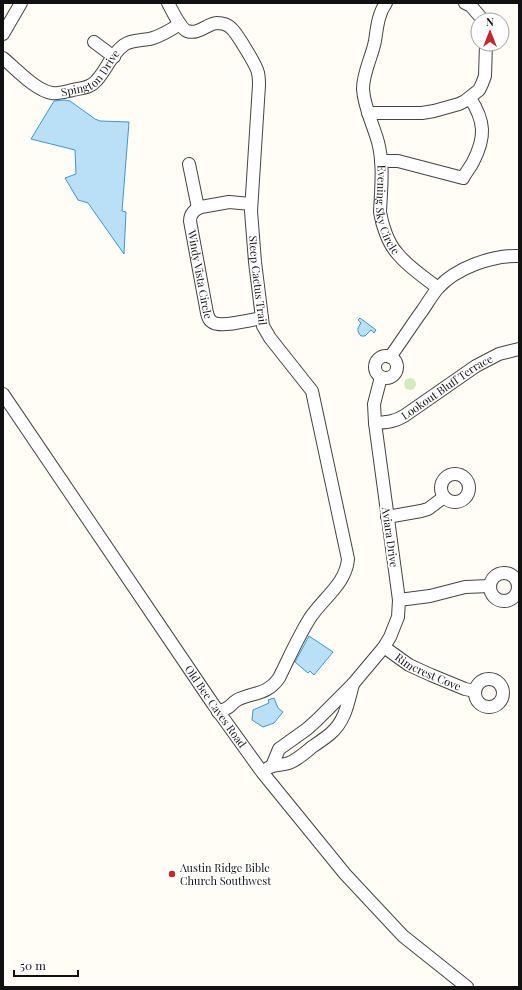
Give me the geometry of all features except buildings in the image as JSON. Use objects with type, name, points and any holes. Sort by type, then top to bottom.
[{"type":"street","points":[[3,34],[21,3]]},
{"type":"street","points":[[168,3],[180,24]]},
{"type":"street","name":"Evening Sky Circle","points":[[386,3],[380,14],[375,42],[363,87],[365,102],[378,141],[382,161],[380,212],[382,226],[398,254],[438,288]]},
{"type":"street","points":[[465,3],[471,6],[476,12]]},
{"type":"street","name":"Spington Drive","points":[[3,58],[40,88],[56,93],[91,86],[98,80],[119,49],[128,42],[153,38],[180,24]]},
{"type":"street","name":"Steep Cactus Trail","points":[[180,24],[187,31],[194,32],[214,24],[226,25],[233,30],[258,71],[259,85],[251,204],[252,232],[262,318],[270,338],[312,391],[348,560],[345,574],[308,622],[279,678],[271,687],[261,693],[254,702],[244,706],[224,710]]},
{"type":"street","points":[[94,42],[114,57]]},
{"type":"street","points":[[368,113],[428,112],[459,104],[470,98],[479,90],[485,76],[486,52]]},
{"type":"street","points":[[382,161],[398,161],[463,178],[473,163],[481,140],[482,122],[470,98]]},
{"type":"street","points":[[189,164],[198,208],[229,202],[251,204]]},
{"type":"street","name":"Windy Vista Circle","points":[[198,208],[192,214],[190,221],[208,318],[215,323],[224,324],[262,318]]},
{"type":"street","name":"Aviara Drive","points":[[267,769],[280,749],[307,729],[353,684],[384,647],[390,637],[398,617],[399,600],[375,423],[374,404],[381,377],[386,379],[391,377],[397,370],[397,364],[390,357],[438,288],[448,278],[469,267],[489,260],[519,256]]},
{"type":"street","name":"Lookout Bluff Terrace","points":[[375,423],[392,422],[398,420],[476,366],[499,354],[519,349]]},
{"type":"street","name":"Old Bee Caves Road","points":[[3,394],[224,710],[345,874],[403,936],[466,987]]},
{"type":"street","points":[[387,517],[421,511],[444,497]]},
{"type":"street","points":[[399,600],[430,596],[465,587],[490,586]]},
{"type":"street","name":"Rimcrest Cove","points":[[384,647],[409,665],[465,689],[475,690]]},
{"type":"street","name":"Aviara Drive","points":[[267,769],[277,764],[284,764],[293,761],[336,729],[345,715],[353,684]]},
{"type":"street","points":[[307,729],[319,742]]},
{"type":"green space","points":[[412,378],[415,379],[415,389],[408,390],[405,389],[404,382],[405,379]]},
{"type":"water","points":[[54,101],[70,101],[100,121],[129,122],[122,211],[126,212],[124,254],[88,203],[78,200],[65,178],[76,174],[75,150],[31,139]]},
{"type":"water","points":[[360,318],[376,330],[374,333],[371,330],[365,336],[361,336],[358,330],[361,323],[358,320]]},
{"type":"water","points":[[309,636],[333,652],[314,675],[310,671],[308,673],[295,662]]},
{"type":"water","points":[[274,698],[278,708],[283,712],[274,723],[263,727],[252,720],[253,710],[269,703],[268,700]]},
{"type":"place","name":"Austin Ridge Bible Church Southwest","points":[[172,874]]}]
